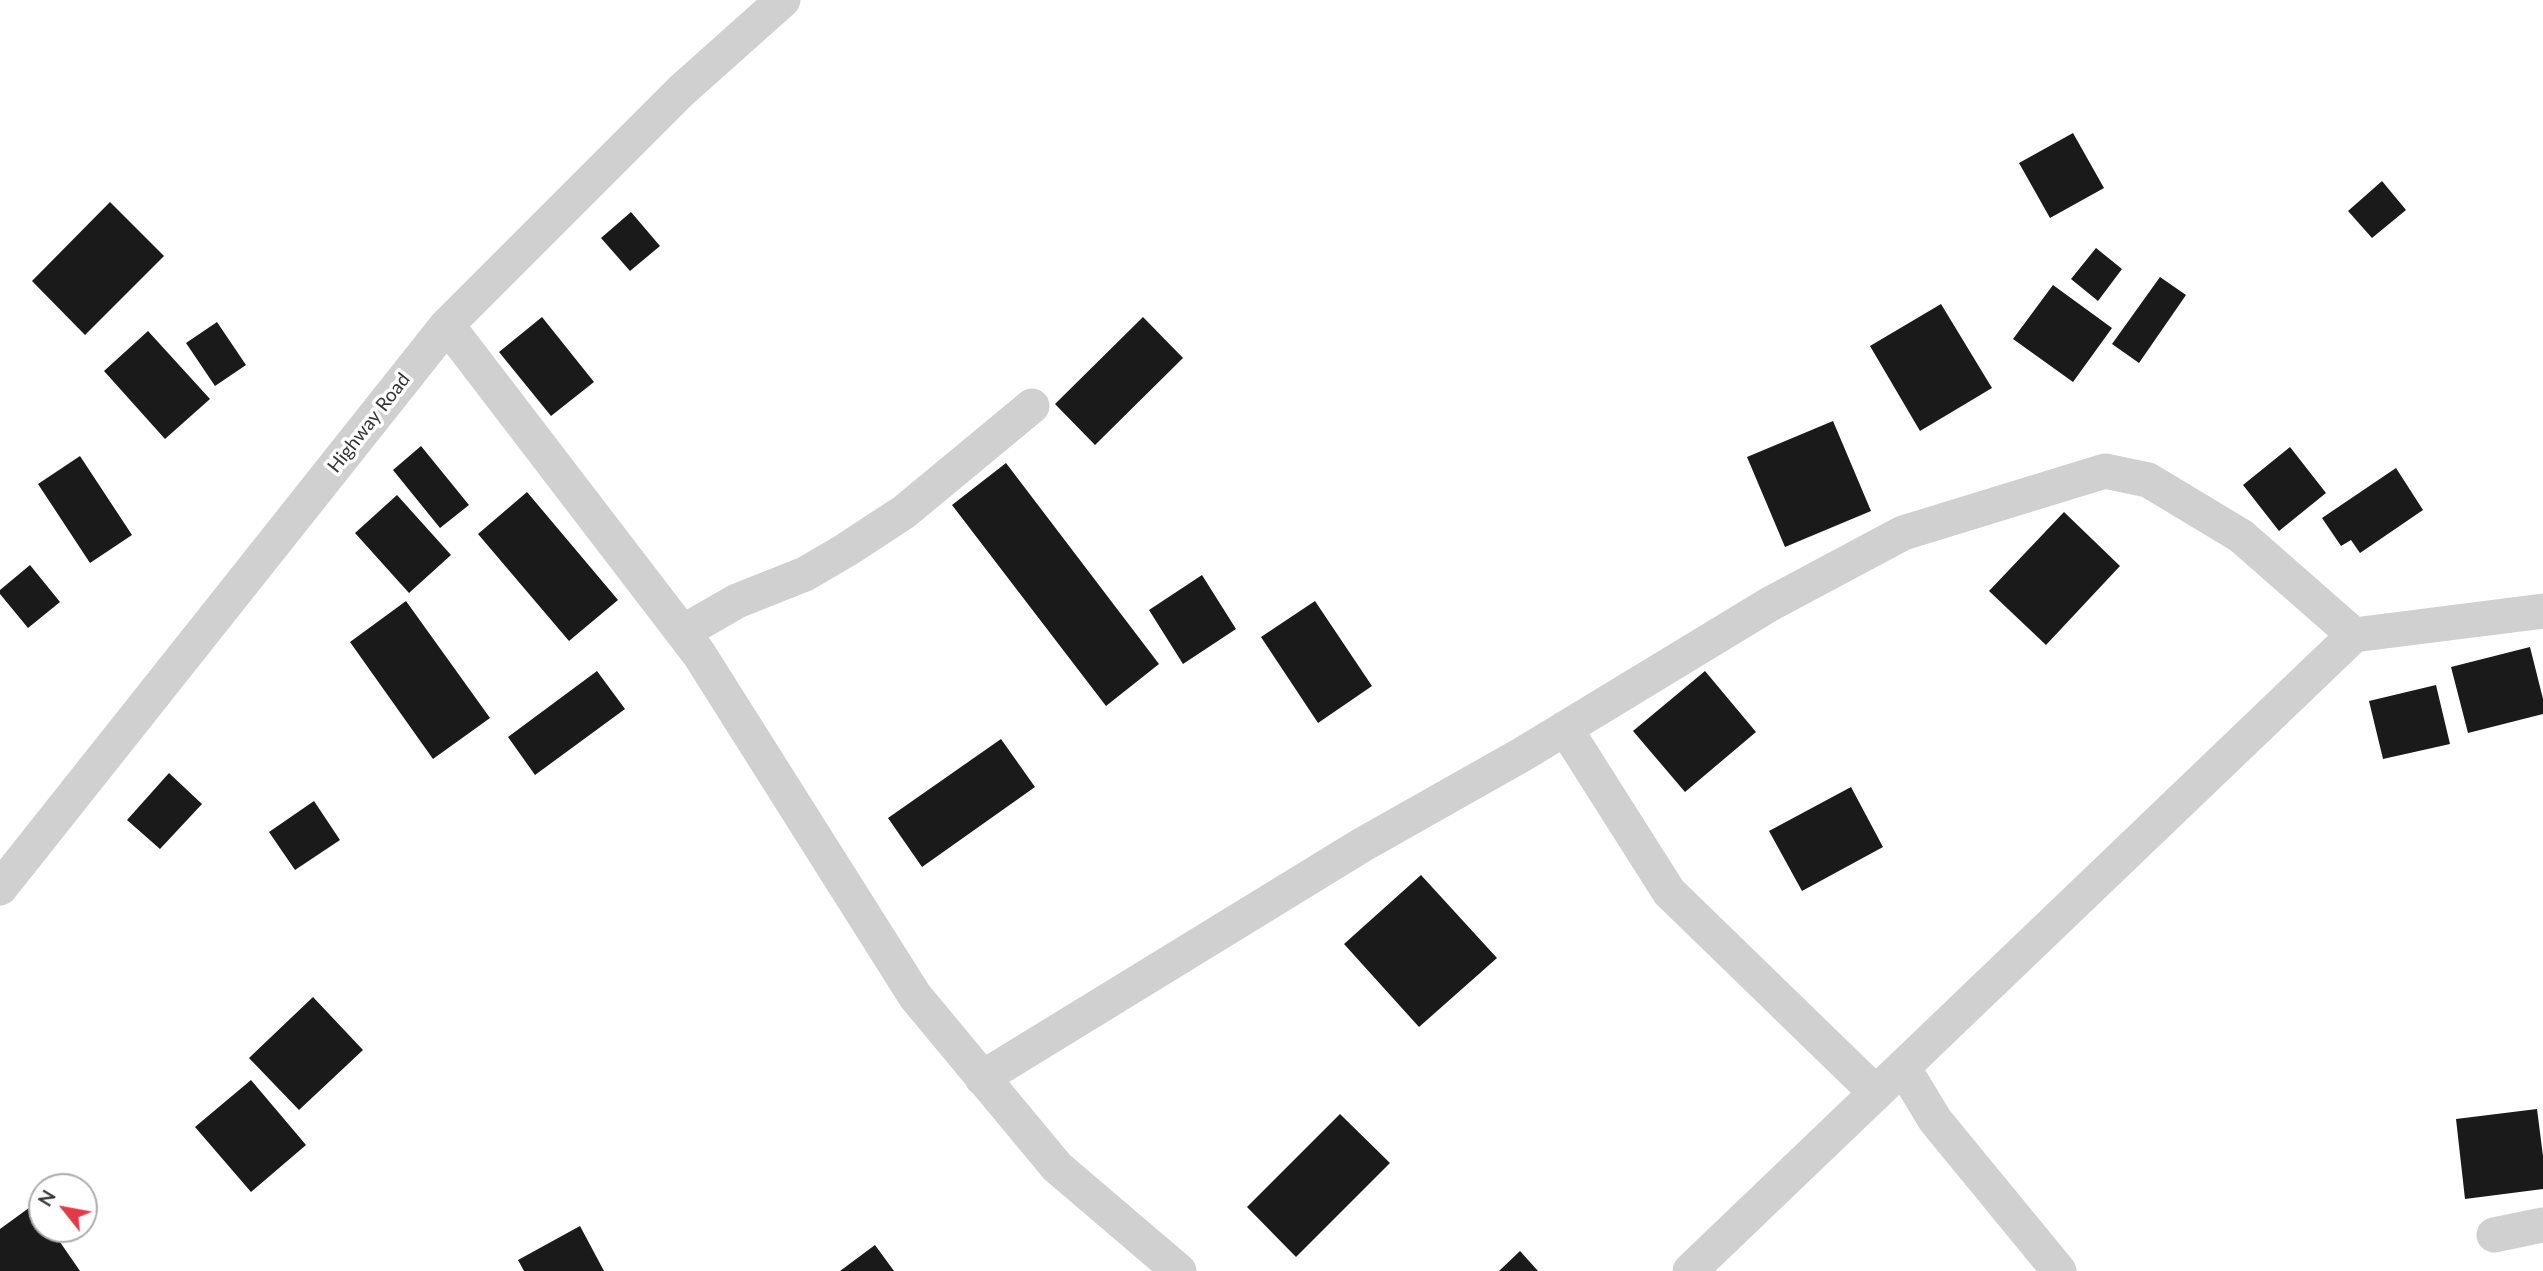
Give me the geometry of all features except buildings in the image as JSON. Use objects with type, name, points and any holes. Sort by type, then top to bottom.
[{"type":"street","name":"Highway Road","points":[[0,888],[447,325],[681,91],[753,11],[783,0]]},
{"type":"street","points":[[447,325],[699,654],[915,996],[1057,1167],[1179,1271]]},
{"type":"street","points":[[683,632],[737,601],[805,574],[846,550],[904,512],[1032,406]]},
{"type":"street","points":[[982,1078],[1363,845],[1565,728],[1770,604],[1903,533],[2105,471],[2148,480],[2241,536],[2354,635]]},
{"type":"street","points":[[1690,1271],[2354,635],[2543,611]]},
{"type":"street","points":[[1565,728],[1669,892],[1876,1093]]},
{"type":"street","points":[[1903,1068],[1935,1120],[2059,1271]]},
{"type":"street","points":[[2494,1235],[2543,1225]]}]
